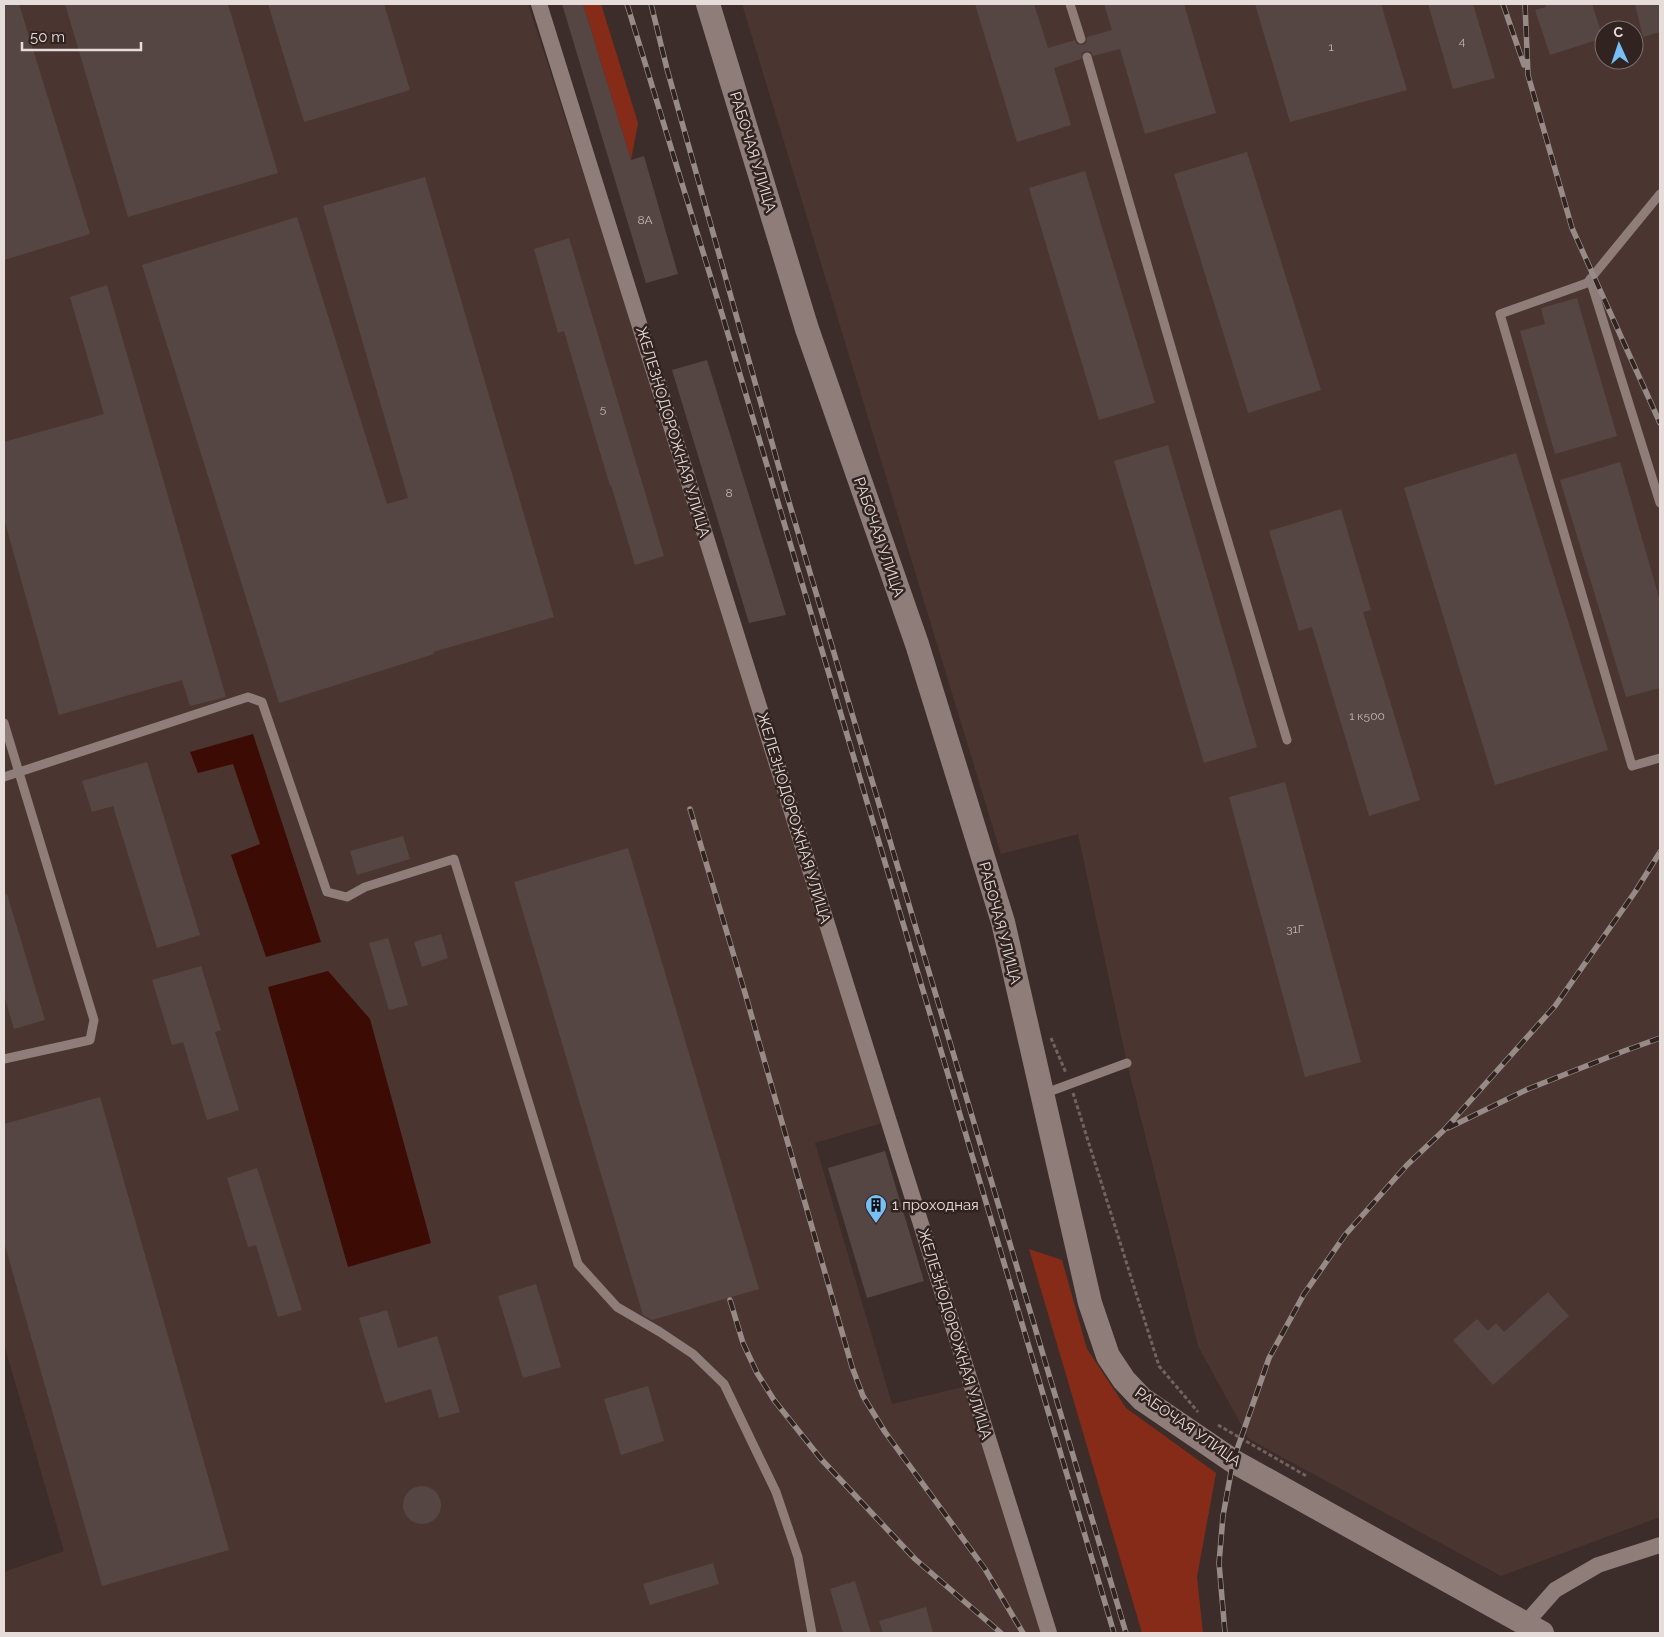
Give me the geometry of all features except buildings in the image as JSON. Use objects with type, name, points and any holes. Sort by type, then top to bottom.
[{"type":"street","name":"ЖЕЛЕЗНОДОРОЖНАЯ УЛИЦА","points":[[538,4],[1049,1633]]},
{"type":"street","name":"РАБОЧАЯ УЛИЦА","points":[[708,4],[807,329],[917,644],[1003,922],[1090,1303],[1108,1356],[1124,1380],[1142,1399],[1233,1461],[1534,1629]]},
{"type":"street","points":[[1534,1629],[1555,1590],[1598,1565],[1660,1546]]},
{"type":"lane","points":[[1070,4],[1081,39]]},
{"type":"lane","points":[[1087,58],[1210,485],[1287,740]]},
{"type":"lane","points":[[1660,194],[1587,283],[1500,314],[1632,766],[1660,758]]},
{"type":"lane","points":[[1590,279],[1660,503]]},
{"type":"lane","points":[[4,776],[248,696],[262,702],[327,892],[347,897],[365,887],[454,859],[578,1264],[617,1306],[694,1354],[724,1384],[776,1492],[798,1556],[812,1633]]},
{"type":"lane","points":[[4,723],[94,1020],[90,1040],[4,1059]]},
{"type":"lane","points":[[1042,1095],[1127,1063]]},
{"type":"path","points":[[1048,1030],[1070,1084],[1159,1366],[1201,1416]]},
{"type":"path","points":[[1217,1425],[1308,1477]]},
{"type":"shaded area","points":[[4,4],[528,4],[892,1120],[815,1143],[892,1404],[971,1385],[1049,1633],[4,1633],[4,1572],[64,1551],[4,1344]]},
{"type":"shaded area","points":[[583,4],[601,4],[638,123],[631,160]]},
{"type":"shaded area","points":[[742,4],[1660,4],[1660,1517],[1501,1576],[1249,1439],[1198,1346],[1127,1063],[1078,834],[1001,854]]},
{"type":"shaded area","points":[[253,734],[321,942],[266,957],[231,855],[260,844],[233,764],[198,773],[190,752]]},
{"type":"shaded area","points":[[328,971],[370,1019],[431,1243],[348,1267],[268,987]]},
{"type":"shaded area","points":[[1029,1249],[1062,1260],[1087,1349],[1126,1408],[1216,1473],[1197,1577],[1203,1633],[1142,1633]]},
{"type":"railway","points":[[627,4],[722,314],[1114,1633]]},
{"type":"railway","points":[[651,4],[667,69],[783,482],[1126,1633]]},
{"type":"railway","points":[[1503,4],[1524,65]]},
{"type":"railway","points":[[1525,4],[1528,75],[1572,228],[1660,423]]},
{"type":"railway","points":[[690,809],[745,993],[852,1367],[863,1396],[885,1432],[985,1569],[1023,1633]]},
{"type":"railway","points":[[1225,1633],[1219,1563],[1223,1516],[1233,1461],[1269,1358],[1304,1294],[1345,1235],[1407,1165],[1444,1130],[1555,1006],[1635,892],[1660,852]]},
{"type":"railway","points":[[1448,1128],[1528,1089],[1660,1038]]},
{"type":"railway","points":[[730,1300],[743,1343],[757,1373],[774,1400],[821,1459],[915,1559],[1001,1633]]},
{"type":"place","name":"1 проходная","points":[[876,1224]]}]
